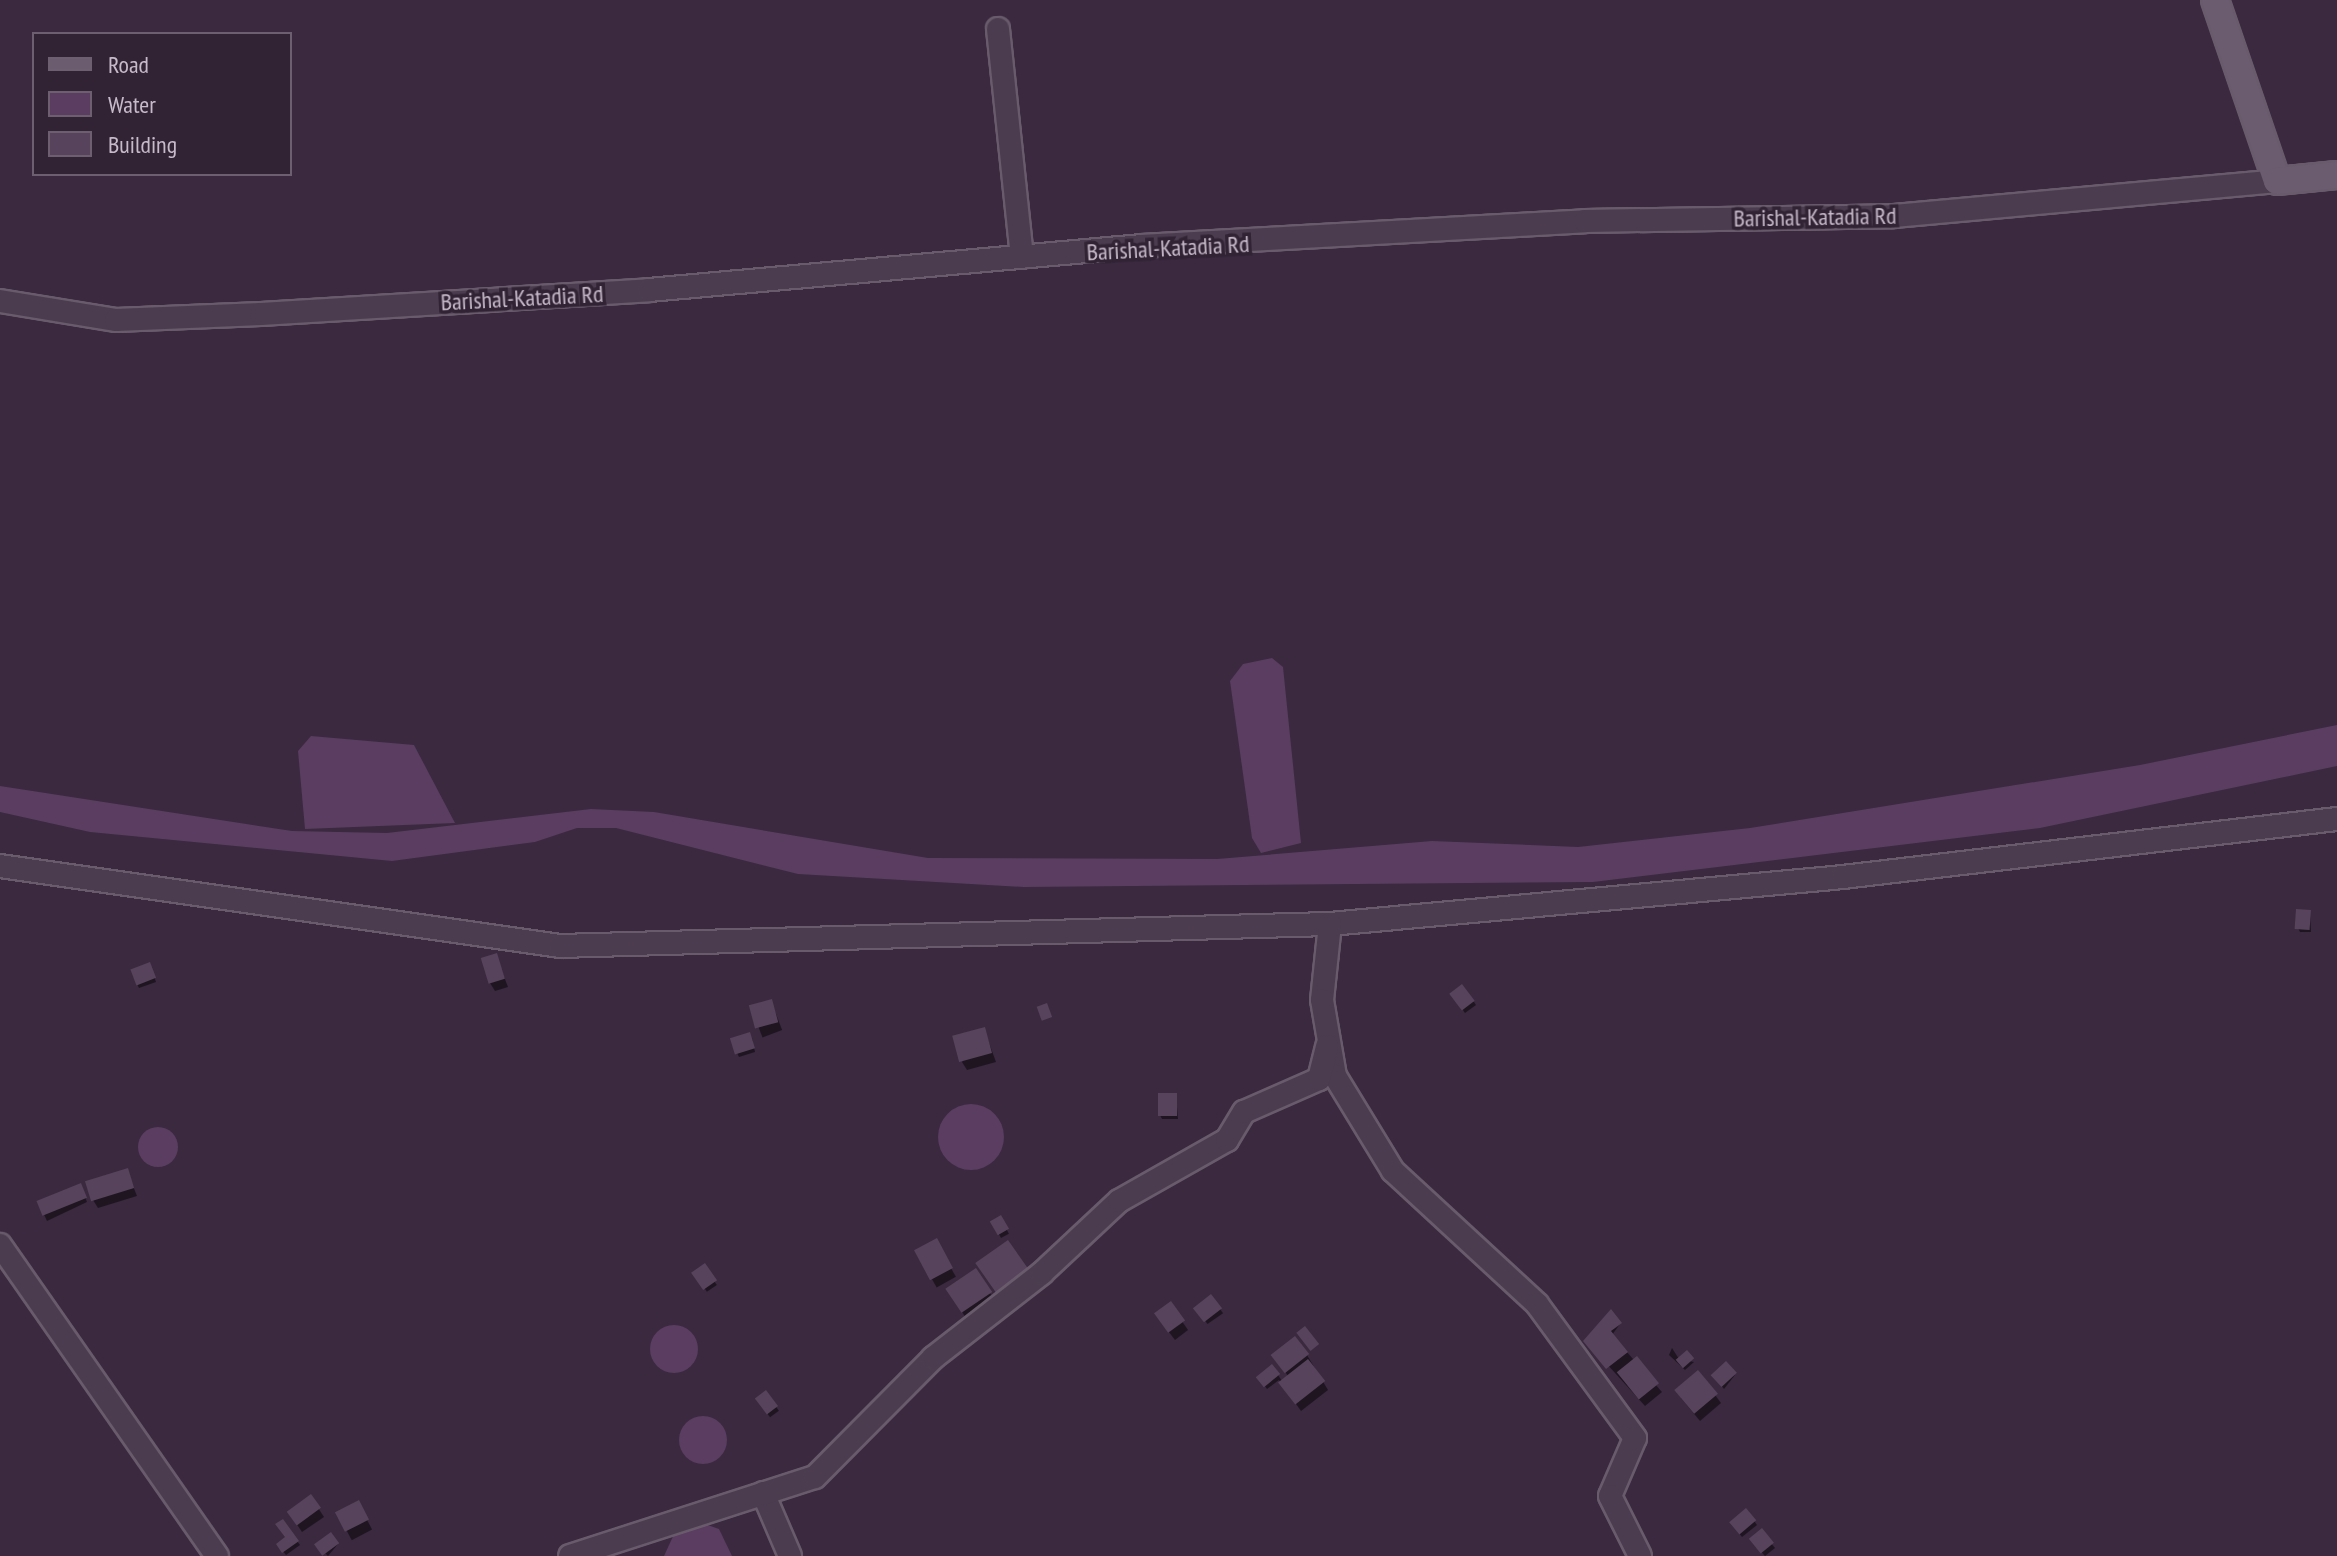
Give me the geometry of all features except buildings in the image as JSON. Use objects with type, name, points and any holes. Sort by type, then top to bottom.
[{"type":"main road","points":[[2215,0],[2277,181]]},
{"type":"main road","name":"Barishal-Katadia Rd","points":[[2277,181],[2337,175]]},
{"type":"street","points":[[998,29],[1022,257]]},
{"type":"street","name":"Barishal-Katadia Rd","points":[[0,301],[116,320],[261,314],[649,290],[1022,257],[1585,221],[1894,216],[2277,181]]},
{"type":"street","points":[[0,866],[560,946],[1330,924],[1843,877],[2337,819]]},
{"type":"street","points":[[1330,924],[1322,1000],[1327,1046],[1366,1135],[1393,1171],[1537,1304],[1635,1438],[1610,1496],[1640,1556]]},
{"type":"street","points":[[570,1556],[815,1477],[933,1358],[1042,1273],[1119,1201],[1227,1140],[1244,1112],[1319,1079],[1327,1046]]},
{"type":"street","points":[[0,1245],[217,1556]]},
{"type":"street","points":[[763,1493],[790,1556]]},
{"type":"water","points":[[1272,658],[1283,667],[1301,843],[1261,853],[1252,838],[1230,681],[1243,664]]},
{"type":"water","points":[[2337,725],[2337,766],[2040,828],[1593,882],[1024,887],[798,874],[616,828],[577,828],[535,842],[392,861],[90,832],[0,812],[0,786],[292,831],[387,833],[591,809],[654,812],[928,858],[1217,859],[1432,841],[1578,847],[1750,828],[2140,765]]},
{"type":"water","points":[[311,736],[414,745],[455,823],[305,829],[298,751]]},
{"type":"water","points":[[971,1104],[984,1107],[994,1114],[1001,1124],[1004,1137],[1001,1150],[994,1160],[984,1167],[971,1170],[958,1167],[948,1160],[941,1150],[938,1137],[941,1124],[948,1114],[958,1107]]},
{"type":"water","points":[[158,1127],[172,1133],[178,1147],[172,1161],[158,1167],[144,1161],[138,1147],[144,1133]]},
{"type":"water","points":[[674,1325],[691,1332],[698,1349],[691,1366],[674,1373],[657,1366],[650,1349],[657,1332]]},
{"type":"water","points":[[703,1416],[720,1423],[727,1440],[720,1457],[703,1464],[686,1457],[679,1440],[686,1423]]},
{"type":"water","points":[[699,1522],[719,1529],[732,1556],[664,1556],[675,1532]]}]
